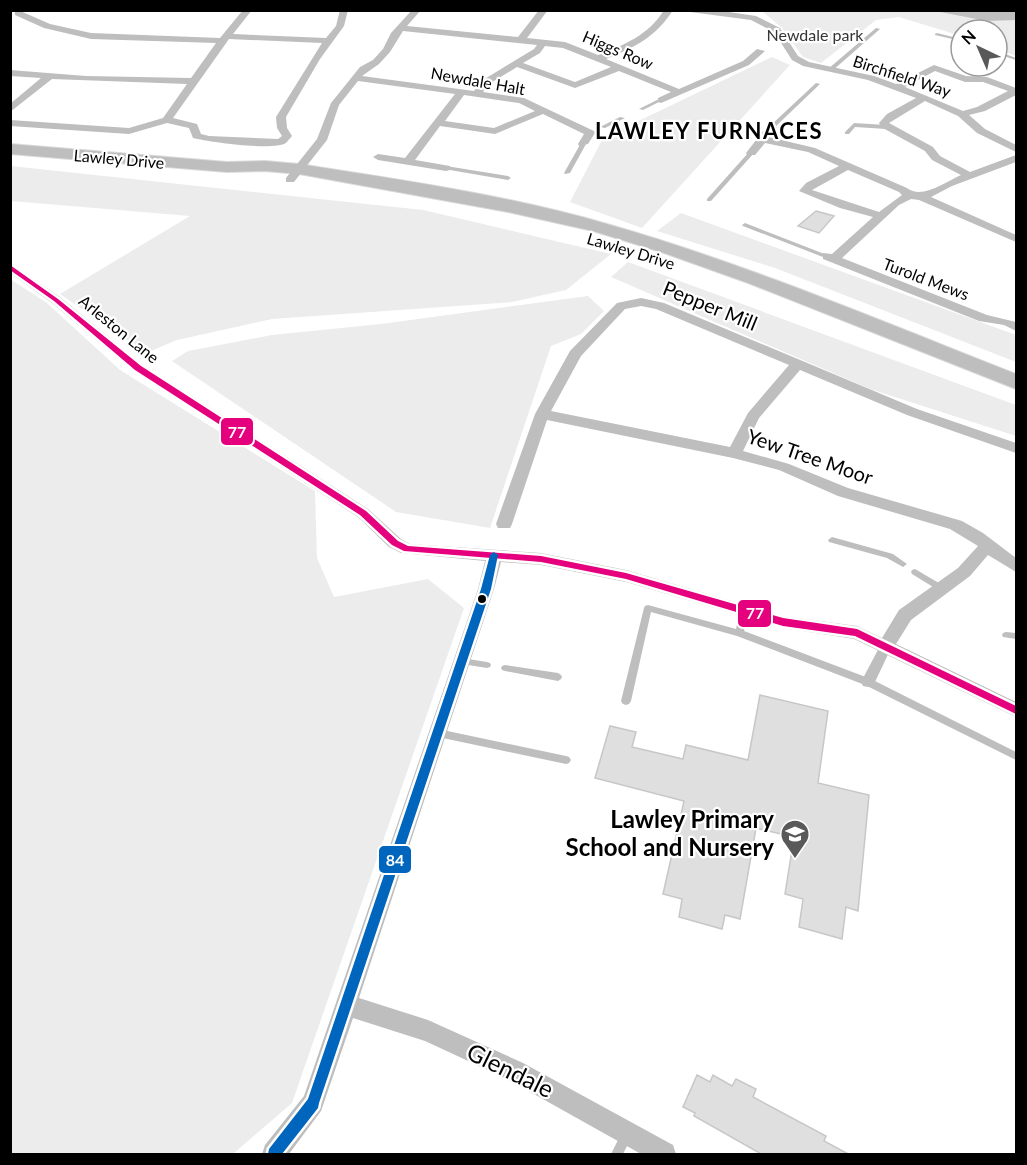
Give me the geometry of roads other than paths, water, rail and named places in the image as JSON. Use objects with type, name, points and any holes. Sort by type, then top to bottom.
[{"type":"main road","name":"Lawley Drive","points":[[10,149],[227,167],[410,187],[508,206],[608,230],[671,249],[756,279],[1017,382]]},
{"type":"main road","name":"Lawley Drive","points":[[295,175],[420,198],[624,247],[706,275],[1017,398]]},
{"type":"street","points":[[167,120],[193,81],[248,10]]},
{"type":"street","points":[[10,123],[129,131],[167,120],[193,126],[197,136],[209,139],[274,143],[282,141],[287,136],[282,128],[281,117],[327,41],[340,26],[344,10]]},
{"type":"street","points":[[295,175],[322,140],[334,105],[363,69],[376,63],[387,50],[394,35],[417,10]]},
{"type":"street","points":[[521,40],[544,10]]},
{"type":"street","points":[[599,58],[634,45],[645,37],[669,10]]},
{"type":"street","name":"Birchfield Way","points":[[679,10],[753,18],[777,30],[795,58],[814,67],[871,78],[924,98],[962,114],[981,131],[1017,149]]},
{"type":"street","points":[[18,13],[47,26],[92,36],[327,41]]},
{"type":"street","name":"Higgs Row","points":[[401,28],[573,47],[679,92]]},
{"type":"street","points":[[477,94],[486,82],[537,51],[542,44]]},
{"type":"street","points":[[661,100],[746,63],[760,51]]},
{"type":"street","points":[[516,64],[544,72],[575,85],[620,67]]},
{"type":"street","points":[[896,88],[934,68],[965,79],[984,79],[1014,94]]},
{"type":"street","points":[[10,72],[50,76],[193,81]]},
{"type":"street","points":[[10,109],[50,76]]},
{"type":"street","name":"Newdale Halt","points":[[356,78],[522,100],[590,133]]},
{"type":"street","points":[[408,161],[462,92]]},
{"type":"street","points":[[962,114],[981,109],[1014,94]]},
{"type":"street","points":[[924,98],[891,116],[884,123],[886,127],[930,149],[936,158],[970,176]]},
{"type":"street","points":[[437,123],[495,131],[543,111]]},
{"type":"street","points":[[583,144],[590,133],[603,127]]},
{"type":"street","points":[[751,153],[772,127]]},
{"type":"street","points":[[762,139],[811,150],[903,190],[909,195],[922,197],[1017,239]]},
{"type":"street","points":[[378,157],[446,168]]},
{"type":"street","points":[[922,197],[1017,158]]},
{"type":"street","points":[[846,167],[810,185],[805,190],[844,206],[881,216]]},
{"type":"street","points":[[830,257],[895,203],[909,195]]},
{"type":"street","name":"Turold Mews","points":[[830,257],[884,281],[984,318],[1014,321]]},
{"type":"street","name":"Arleston Lane","points":[[10,267],[56,300],[138,368],[363,513],[395,543],[406,549],[494,555]]},
{"type":"street","name":"Pepper Mill","points":[[504,524],[542,414],[574,354],[621,306],[641,302],[660,306],[912,412],[1017,448]]},
{"type":"street","points":[[735,453],[753,416],[797,365]]},
{"type":"street","name":"Yew Tree Moor","points":[[542,414],[735,453],[784,467],[843,492],[956,525],[1015,563]]},
{"type":"street","points":[[868,682],[905,615],[964,572],[982,551],[991,547]]},
{"type":"street","points":[[274,1155],[313,1103],[486,589],[494,555],[542,559],[626,576],[783,622],[857,633],[1017,710]]},
{"type":"street","name":"Glendale","points":[[346,1005],[428,1032],[515,1071],[622,1144],[664,1155]]},
{"type":"lane","points":[[830,70],[878,28]]},
{"type":"lane","points":[[937,34],[949,37]]},
{"type":"lane","points":[[772,127],[818,84]]},
{"type":"lane","points":[[641,109],[661,100]]},
{"type":"lane","points":[[603,127],[622,118]]},
{"type":"lane","points":[[847,134],[854,125],[886,127]]},
{"type":"lane","points":[[567,173],[583,144]]},
{"type":"lane","points":[[709,200],[751,153]]},
{"type":"lane","points":[[446,168],[508,178]]},
{"type":"lane","points":[[745,225],[830,257]]},
{"type":"lane","points":[[832,540],[890,556],[903,564]]},
{"type":"lane","points":[[915,572],[941,588]]},
{"type":"lane","points":[[626,701],[648,608],[739,633],[868,682],[1017,756]]},
{"type":"lane","points":[[739,633],[744,610]]},
{"type":"lane","points":[[1006,635],[1017,636]]},
{"type":"lane","points":[[462,661],[487,665]]},
{"type":"lane","points":[[505,668],[558,677]]},
{"type":"lane","points":[[438,734],[566,760]]},
{"type":"place","name":"Lawley Primary School and Nursery","points":[[795,860]]},
{"type":"district","name":"LAWLEY FURNACES","points":[[709,131]]},
{"type":"park label","name":"Newdale park","points":[[815,35]]}]
